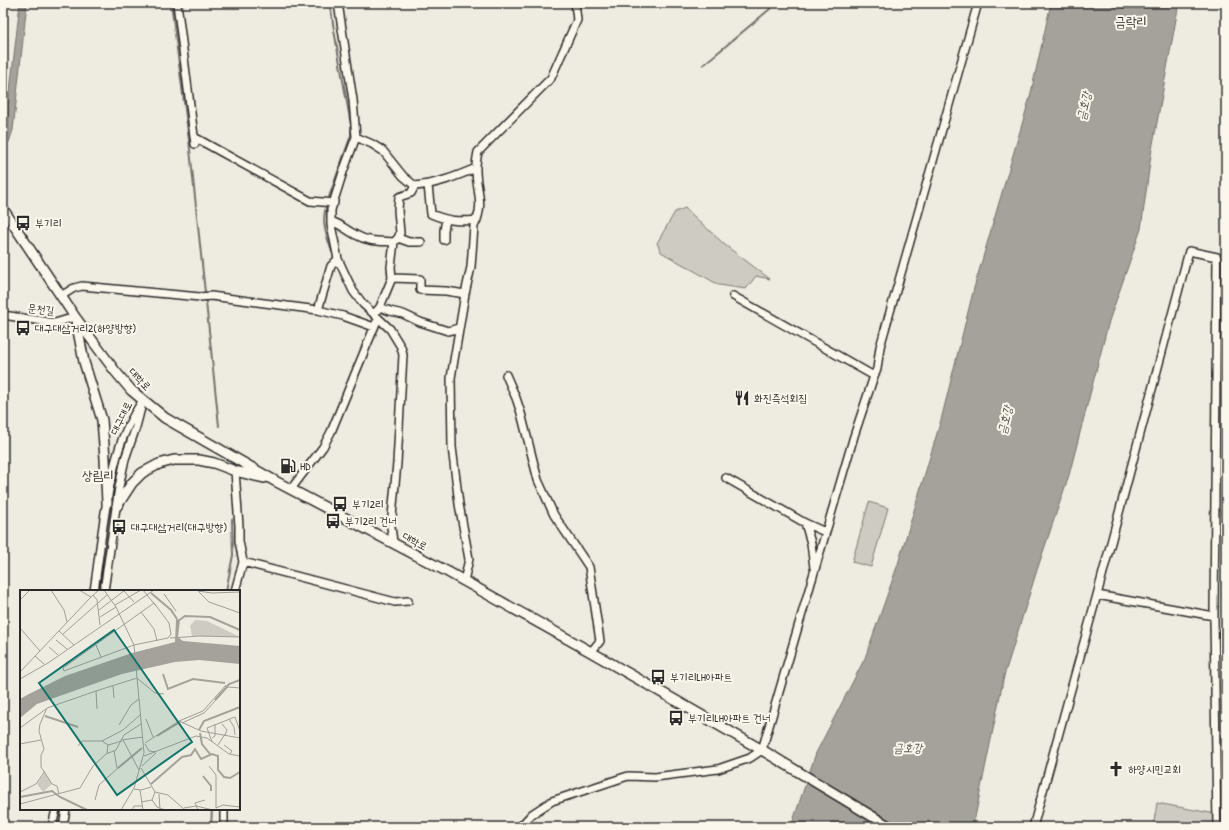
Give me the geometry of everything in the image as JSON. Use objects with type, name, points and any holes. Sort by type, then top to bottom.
[{"type":"main road","name":"대학로","points":[[3,209],[75,317],[115,371],[131,390],[165,418],[275,481],[393,542],[591,652],[762,750],[890,827]]},
{"type":"main road","points":[[75,317],[84,362],[102,420],[107,503]]},
{"type":"main road","points":[[117,506],[132,483],[142,473],[159,464],[174,460],[199,460],[214,463],[234,471],[275,481]]},
{"type":"street","points":[[177,3],[195,140],[310,200],[334,203]]},
{"type":"street","points":[[338,3],[353,100],[356,137],[331,210],[331,221],[338,258],[353,291],[363,304],[390,329],[401,347],[403,355],[397,463],[391,527],[393,542]]},
{"type":"street","points":[[464,581],[469,559],[452,447],[451,378],[471,267],[474,226],[477,220],[480,197],[476,168],[478,152],[551,78],[577,20],[575,3]]},
{"type":"street","points":[[520,827],[532,814],[552,801],[628,776],[655,777],[718,769],[750,758],[762,750],[825,532],[854,436],[877,369],[880,348],[978,3]]},
{"type":"street","points":[[356,137],[383,150],[403,176],[415,186],[428,185],[455,178],[476,168]]},
{"type":"street","points":[[428,185],[431,214],[446,220],[460,222],[477,220]]},
{"type":"street","points":[[290,489],[323,447],[331,432],[374,327],[376,315],[392,278],[391,267],[396,240],[400,233],[398,210],[400,197],[411,193],[415,186]]},
{"type":"street","points":[[444,240],[446,220]]},
{"type":"street","points":[[331,221],[341,224],[356,235],[373,242],[396,240],[421,242]]},
{"type":"street","points":[[1033,827],[1189,251],[1218,257],[1214,616],[1216,827]]},
{"type":"street","points":[[318,310],[331,266],[338,258]]},
{"type":"street","points":[[392,278],[420,279],[420,290],[446,291],[465,294]]},
{"type":"street","points":[[61,296],[74,288],[82,286],[205,296],[318,310],[343,316],[374,327]]},
{"type":"street","points":[[733,296],[874,376]]},
{"type":"street","points":[[380,307],[448,331],[459,328]]},
{"type":"street","name":"문천길","points":[[3,315],[55,323],[75,317]]},
{"type":"street","points":[[506,375],[521,413],[538,480],[554,515],[589,567],[600,641],[591,652]]},
{"type":"street","name":"대구대로","points":[[94,590],[107,503],[119,449],[129,424],[143,400]]},
{"type":"street","name":"대구대로","points":[[104,590],[119,487],[125,458],[143,400]]},
{"type":"street","points":[[234,471],[239,541],[243,562],[235,590]]},
{"type":"street","points":[[726,478],[805,523],[825,532]]},
{"type":"street","points":[[805,523],[811,543],[814,571]]},
{"type":"street","points":[[243,562],[395,602],[408,601]]},
{"type":"street","points":[[1097,595],[1214,616]]},
{"type":"street","points":[[52,827],[56,810]]},
{"type":"street","points":[[63,827],[66,810]]},
{"type":"street","points":[[224,810],[224,827]]},
{"type":"shaded area","points":[[685,208],[725,245],[770,279],[756,276],[746,289],[719,285],[661,252],[657,243],[675,212]]},
{"type":"shaded area","points":[[869,502],[888,508],[871,567],[852,562]]},
{"type":"shaded area","points":[[1157,803],[1216,814],[1217,827],[1153,827]]},
{"type":"water","points":[[20,3],[27,3],[13,130],[9,142],[3,148],[3,135],[5,134]]},
{"type":"water","name":"금호강","points":[[1051,3],[1179,3],[1151,155],[1141,229],[1109,321],[1069,475],[1037,570],[1004,676],[973,827],[791,827],[816,753],[865,658],[898,564],[941,420],[974,288],[1030,97]]},
{"type":"waterway","points":[[171,3],[189,140],[219,426]]},
{"type":"waterway","points":[[330,3],[351,125]]},
{"type":"waterway","points":[[703,65],[777,3]]},
{"type":"waterway","points":[[329,197],[351,135],[351,130]]},
{"type":"waterway","points":[[326,207],[324,224],[332,252]]},
{"type":"waterway","points":[[226,590],[233,555],[232,519]]},
{"type":"waterway","points":[[211,827],[212,810]]},
{"type":"place","name":"부기리","points":[[23,223]]},
{"type":"place","name":"대구대삼거리2(하양방향)","points":[[23,328]]},
{"type":"place","name":"화진즉석회집","points":[[742,398]]},
{"type":"place","name":"HD","points":[[288,466]]},
{"type":"place","name":"부기2리","points":[[340,504]]},
{"type":"place","name":"부기2리 건너","points":[[333,521]]},
{"type":"place","name":"대구대삼거리(대구방향)","points":[[119,527]]},
{"type":"place","name":"부기리LH아파트","points":[[658,677]]},
{"type":"place","name":"부기리LH아파트 건너","points":[[676,718]]},
{"type":"place","name":"하양시민교회","points":[[1116,769]]},
{"type":"district","name":"금락리","points":[[1131,21]]},
{"type":"district","name":"상림리","points":[[98,475]]}]
